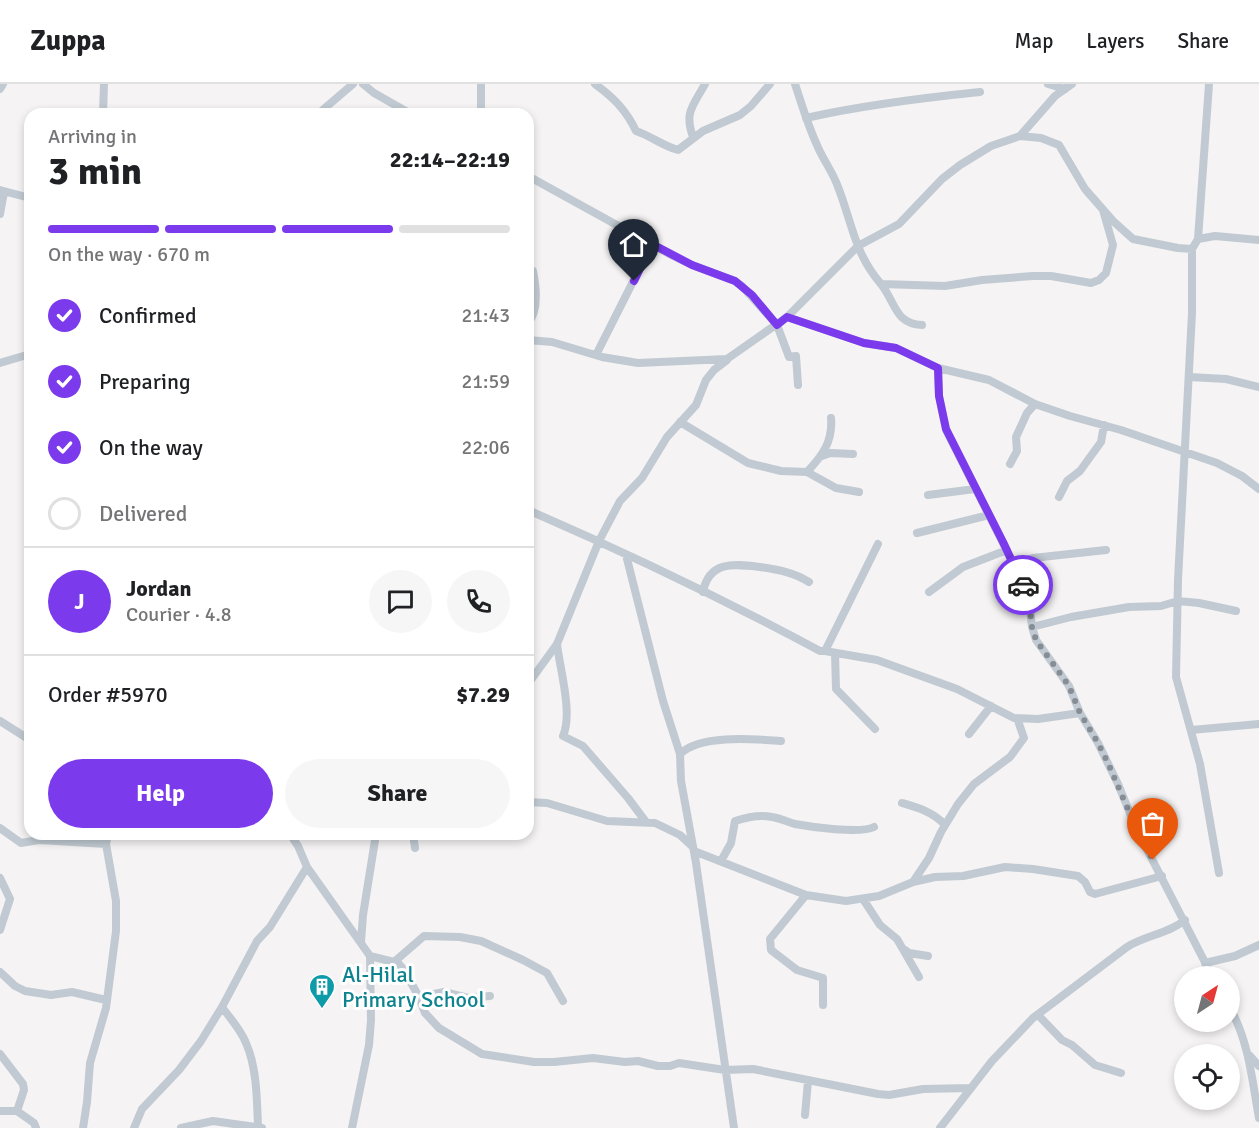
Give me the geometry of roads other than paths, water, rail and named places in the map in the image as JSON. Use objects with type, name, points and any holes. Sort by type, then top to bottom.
[{"type":"street","points":[[0,89],[3,84]]},
{"type":"street","points":[[103,108],[104,84]]},
{"type":"street","points":[[325,108],[353,84]]},
{"type":"street","points":[[363,84],[400,108]]},
{"type":"street","points":[[481,84],[481,108]]},
{"type":"street","points":[[595,84],[614,97],[636,131],[649,135],[667,148],[678,150],[693,137],[740,115],[770,84]]},
{"type":"street","points":[[693,137],[688,123],[689,111],[705,84]]},
{"type":"street","points":[[795,84],[817,146],[838,186],[849,225],[868,266],[889,294],[902,320],[910,325],[922,325]]},
{"type":"street","points":[[1048,84],[1069,87]]},
{"type":"street","points":[[1209,84],[1198,239],[1192,249],[1192,313],[1178,580],[1176,677],[1200,764],[1219,873]]},
{"type":"street","points":[[1020,136],[1055,96],[1069,87]]},
{"type":"street","points":[[806,118],[908,100],[980,92]]},
{"type":"street","points":[[534,676],[557,644],[599,541],[620,501],[642,478],[667,437],[696,405],[706,380],[714,370],[787,317],[858,246],[899,224],[942,179],[960,165],[991,146],[1020,136],[1041,138],[1059,145],[1079,179],[1104,210],[1133,239],[1192,249]]},
{"type":"street","points":[[534,179],[692,265],[735,281],[752,295],[777,325],[789,357],[796,356],[798,385]]},
{"type":"street","points":[[0,214],[2,191],[24,196]]},
{"type":"street","points":[[881,284],[945,286],[1033,276],[1051,276],[1091,283],[1106,273],[1113,245],[1104,210]]},
{"type":"street","points":[[1198,239],[1215,236],[1259,240]]},
{"type":"street","points":[[596,355],[652,244]]},
{"type":"street","points":[[534,276],[534,310]]},
{"type":"street","points":[[787,317],[864,343],[896,348],[938,368],[989,380],[1035,404],[1216,463],[1242,476],[1259,489]]},
{"type":"street","points":[[534,340],[552,342],[596,355],[638,363],[727,359]]},
{"type":"street","points":[[0,363],[24,356]]},
{"type":"street","points":[[938,368],[939,396],[946,429],[1014,565],[1029,600],[1032,627],[1043,652],[1069,686],[1080,713],[1118,784],[1136,828],[1207,966]]},
{"type":"street","points":[[1189,377],[1226,379],[1259,387]]},
{"type":"street","points":[[1010,464],[1017,451],[1016,437],[1027,413],[1035,404]]},
{"type":"street","points":[[807,472],[822,456],[832,430],[831,418]]},
{"type":"street","points":[[680,422],[748,463],[781,471],[807,472],[836,488],[858,492]]},
{"type":"street","points":[[1059,497],[1067,481],[1080,471],[1101,442],[1104,425]]},
{"type":"street","points":[[822,456],[830,453],[853,454]]},
{"type":"street","points":[[928,495],[975,489]]},
{"type":"street","points":[[534,513],[599,541],[820,651],[877,660],[957,689],[1017,718],[1038,719],[1080,713]]},
{"type":"street","points":[[917,532],[989,515]]},
{"type":"street","points":[[825,651],[878,544]]},
{"type":"street","points":[[929,592],[963,567],[1007,550]]},
{"type":"street","points":[[1014,565],[1033,558],[1106,550]]},
{"type":"street","points":[[627,555],[663,701],[680,754],[681,781],[694,849],[734,1128]]},
{"type":"street","points":[[704,592],[706,580],[711,574],[734,563],[795,573],[809,582]]},
{"type":"street","points":[[1032,627],[1071,617],[1129,607],[1161,606],[1178,601],[1236,611]]},
{"type":"street","points":[[557,644],[567,716],[563,736],[584,746],[646,822]]},
{"type":"street","points":[[836,652],[836,689],[875,729]]},
{"type":"street","points":[[969,734],[991,706]]},
{"type":"street","points":[[913,882],[929,858],[958,804],[974,784],[1010,758],[1024,738],[1017,718]]},
{"type":"street","points":[[0,721],[24,736]]},
{"type":"street","points":[[1191,730],[1259,724]]},
{"type":"street","points":[[680,754],[696,745],[714,741],[781,741]]},
{"type":"street","points":[[534,802],[547,803],[607,821],[656,823],[680,835],[694,849],[721,861],[806,895],[846,901],[879,896],[913,882],[934,877],[963,876],[994,868],[1024,868],[1078,876],[1090,892],[1095,894],[1161,876]]},
{"type":"street","points":[[902,803],[923,809],[938,817],[945,825]]},
{"type":"street","points":[[721,861],[731,843],[735,821],[749,817],[772,817],[821,827],[868,830],[874,827]]},
{"type":"street","points":[[0,828],[21,843],[39,840],[106,844]]},
{"type":"street","points":[[83,1128],[91,1056],[104,1018],[116,931],[116,910],[107,840]]},
{"type":"street","points":[[294,840],[307,867],[370,956],[369,1046],[352,1128]]},
{"type":"street","points":[[361,942],[375,840]]},
{"type":"street","points":[[414,840],[415,848]]},
{"type":"street","points":[[134,1128],[142,1109],[179,1070],[201,1041],[257,941],[270,927],[307,867]]},
{"type":"street","points":[[0,878],[10,899],[0,930]]},
{"type":"street","points":[[806,895],[770,939],[771,950],[797,970],[823,978],[823,1005]]},
{"type":"street","points":[[863,898],[880,925],[897,939],[919,977]]},
{"type":"street","points":[[940,1128],[992,1061],[1038,1015],[1127,947],[1140,939],[1170,931],[1185,920]]},
{"type":"street","points":[[394,962],[424,936],[460,937],[480,941],[547,973],[563,1000]]},
{"type":"street","points":[[1205,963],[1235,956],[1259,945]]},
{"type":"street","points":[[904,949],[909,953],[928,956]]},
{"type":"street","points":[[370,956],[399,964],[419,997],[425,1013],[439,1028],[476,1052],[490,1056],[554,1062],[593,1059],[638,1061],[657,1066],[679,1063],[725,1070],[753,1069],[890,1095],[923,1089],[971,1089]]},
{"type":"street","points":[[0,972],[15,986],[25,991],[51,995],[72,992],[106,1000]]},
{"type":"street","points":[[419,997],[444,992],[468,998],[490,996]]},
{"type":"street","points":[[181,1128],[213,1120],[260,1128],[251,1060],[246,1043],[222,1007]]},
{"type":"street","points":[[1038,1015],[1062,1040],[1072,1045],[1095,1065],[1121,1073]]},
{"type":"street","points":[[1240,1027],[1249,1055],[1259,1118]]},
{"type":"street","points":[[0,1054],[23,1084],[24,1090],[17,1111]]},
{"type":"street","points":[[1249,1055],[1259,1066]]},
{"type":"street","points":[[805,1115],[808,1081]]},
{"type":"street","points":[[0,1111],[17,1111],[36,1128]]},
{"type":"place","name":"Al-Hilal Primary School","points":[[322,1010]]}]
